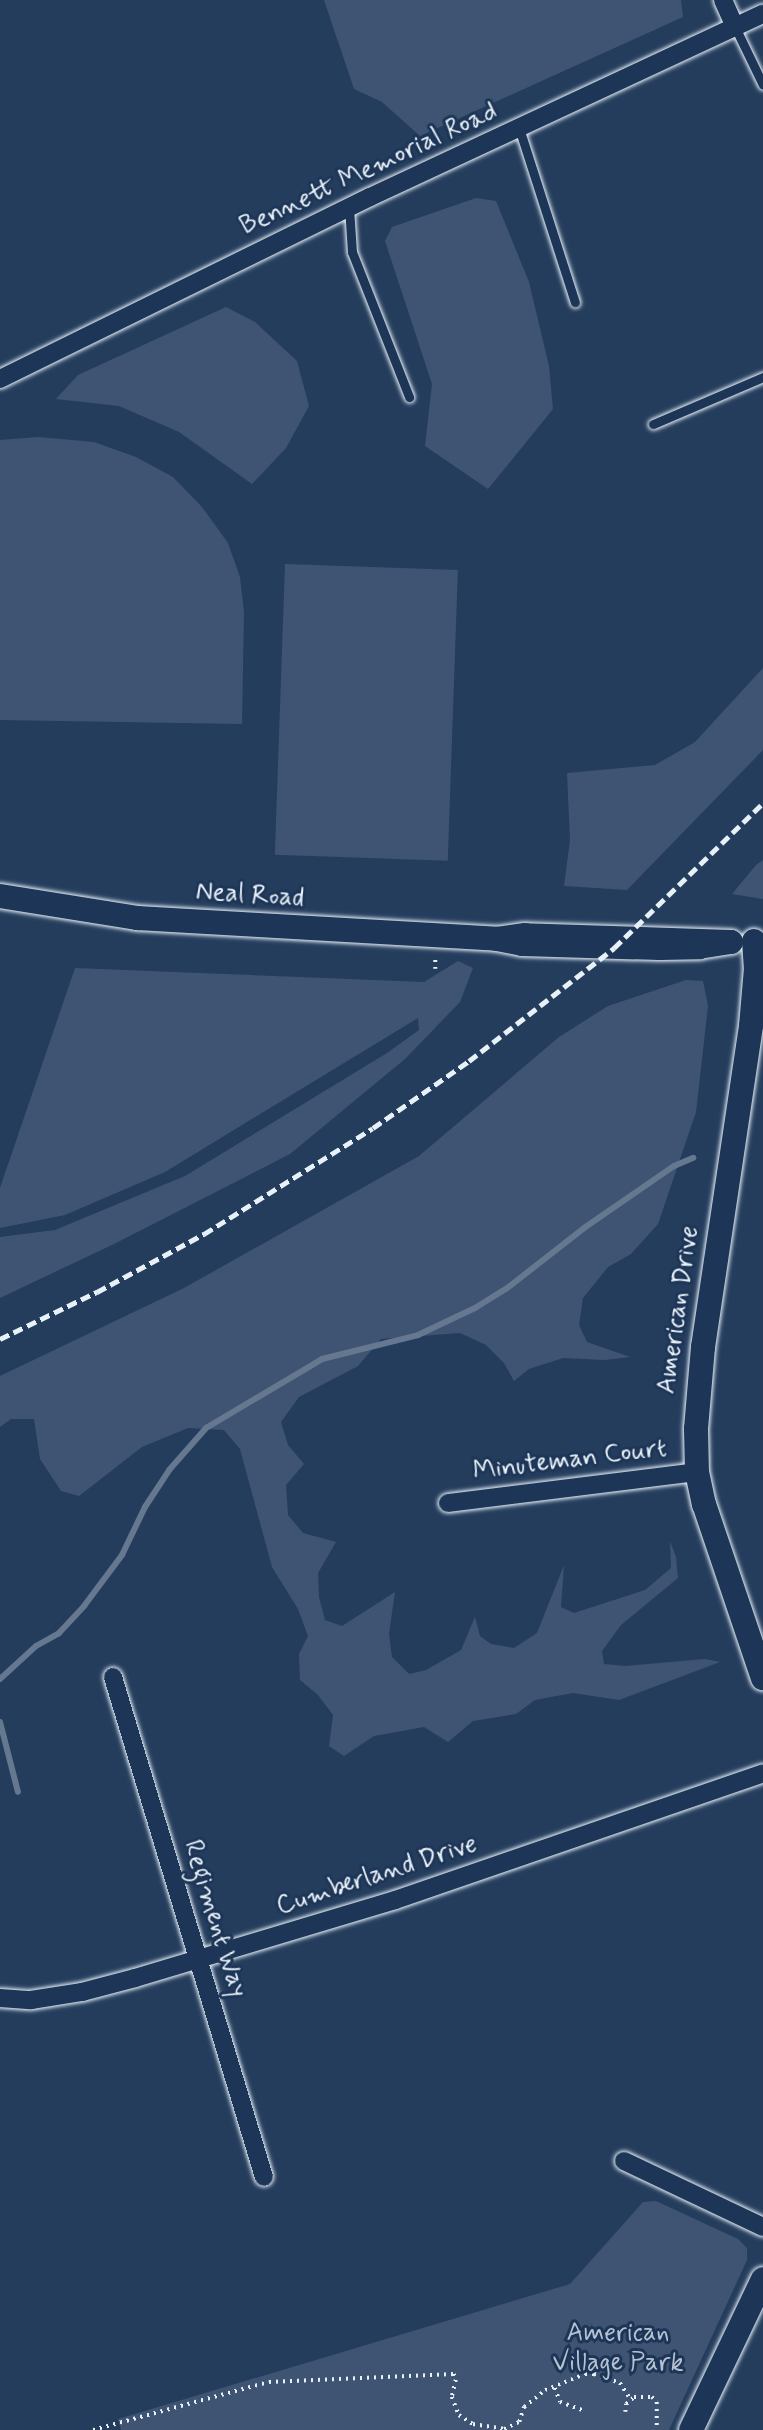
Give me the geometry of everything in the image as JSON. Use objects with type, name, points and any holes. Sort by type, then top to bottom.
[{"type":"street","points":[[723,0],[735,27]]},
{"type":"street","name":"Bennett Memorial Road","points":[[0,379],[349,207],[763,14]]},
{"type":"street","name":"Neal Road","points":[[5,900],[137,918],[497,939],[522,944],[660,948],[750,941]]},
{"type":"street","name":"American Drive","points":[[750,941],[757,968],[751,1026],[696,1391],[698,1472],[710,1525],[763,1678]]},
{"type":"street","name":"Minuteman Court","points":[[448,1503],[698,1472]]},
{"type":"street","name":"Regiment Way","points":[[113,1677],[264,2178]]},
{"type":"street","name":"Cumberland Drive","points":[[0,1998],[31,2000],[82,1992],[198,1959],[395,1900],[763,1773]]},
{"type":"street","points":[[624,2161],[763,2227]]},
{"type":"street","points":[[691,2430],[763,2279]]},
{"type":"lane","points":[[735,27],[763,85]]},
{"type":"lane","points":[[519,128],[575,302]]},
{"type":"lane","points":[[349,207],[352,252],[409,397]]},
{"type":"lane","points":[[653,424],[763,377]]},
{"type":"path","points":[[582,2357],[594,2374]]},
{"type":"path","points":[[93,2430],[269,2382],[454,2374],[456,2380],[452,2397],[458,2415],[473,2424],[505,2429],[519,2422],[524,2407],[531,2400],[545,2390],[576,2377],[594,2374],[620,2383],[631,2400]]},
{"type":"path","points":[[555,2388],[560,2402],[585,2411]]},
{"type":"path","points":[[625,2412],[626,2404],[645,2395],[657,2402],[657,2430]]},
{"type":"green space","points":[[324,0],[681,0],[683,17],[420,136],[382,102],[354,89]]},
{"type":"green space","points":[[476,198],[496,201],[529,282],[549,366],[553,409],[488,489],[425,446],[432,384],[385,241],[392,227]]},
{"type":"green space","points":[[226,307],[255,322],[297,361],[309,406],[286,448],[252,484],[179,432],[119,406],[56,399],[78,375]]},
{"type":"green space","points":[[38,437],[94,442],[136,457],[173,477],[202,507],[228,543],[240,577],[244,612],[242,724],[0,720],[0,440]]},
{"type":"green space","points":[[285,564],[458,570],[448,861],[275,855]]},
{"type":"green space","points":[[763,668],[763,750],[627,890],[564,886],[570,840],[567,773],[655,765],[695,742]]},
{"type":"green space","points":[[763,860],[763,899],[732,894],[756,865]]},
{"type":"green space","points":[[458,961],[473,968],[460,1002],[405,1059],[290,1154],[114,1244],[0,1298],[0,1237],[55,1230],[185,1176],[387,1053],[419,1030],[418,1018],[165,1172],[65,1215],[0,1228],[0,1188],[75,968],[424,982]]},
{"type":"green space","points":[[686,980],[703,981],[708,1006],[696,1112],[658,1224],[631,1254],[608,1267],[583,1298],[579,1325],[587,1342],[630,1357],[605,1360],[563,1358],[529,1369],[514,1381],[504,1363],[486,1345],[460,1333],[381,1339],[358,1366],[299,1397],[281,1422],[288,1445],[304,1464],[286,1485],[288,1515],[303,1533],[336,1542],[318,1573],[319,1597],[325,1620],[342,1626],[395,1592],[389,1634],[392,1657],[409,1674],[426,1670],[461,1650],[475,1617],[480,1636],[491,1644],[514,1648],[537,1633],[564,1565],[561,1607],[574,1613],[645,1590],[671,1568],[670,1541],[676,1557],[678,1578],[621,1625],[602,1651],[604,1664],[625,1666],[705,1659],[720,1662],[619,1700],[573,1693],[535,1700],[516,1714],[473,1721],[448,1742],[424,1727],[374,1736],[344,1756],[329,1746],[333,1715],[318,1695],[300,1680],[299,1654],[308,1636],[298,1609],[272,1567],[240,1449],[224,1430],[188,1428],[142,1447],[79,1496],[61,1491],[40,1459],[34,1419],[11,1419],[0,1427],[0,1376],[184,1288],[419,1156],[559,1037],[608,1006]]},
{"type":"green space","name":"American Village Park","points":[[656,2201],[738,2239],[747,2248],[747,2260],[669,2430],[121,2430],[118,2419],[570,2284],[643,2202]]},
{"type":"waterway","points":[[0,1679],[36,1646],[59,1633],[84,1606],[122,1555],[145,1507],[170,1469],[206,1428],[322,1359],[418,1335],[475,1308],[506,1289],[584,1228],[674,1166],[693,1158]]},
{"type":"waterway","points":[[0,1722],[18,1792]]},
{"type":"railway","points":[[0,1339],[97,1292],[204,1234],[373,1128],[469,1061],[614,948],[763,803]]}]
